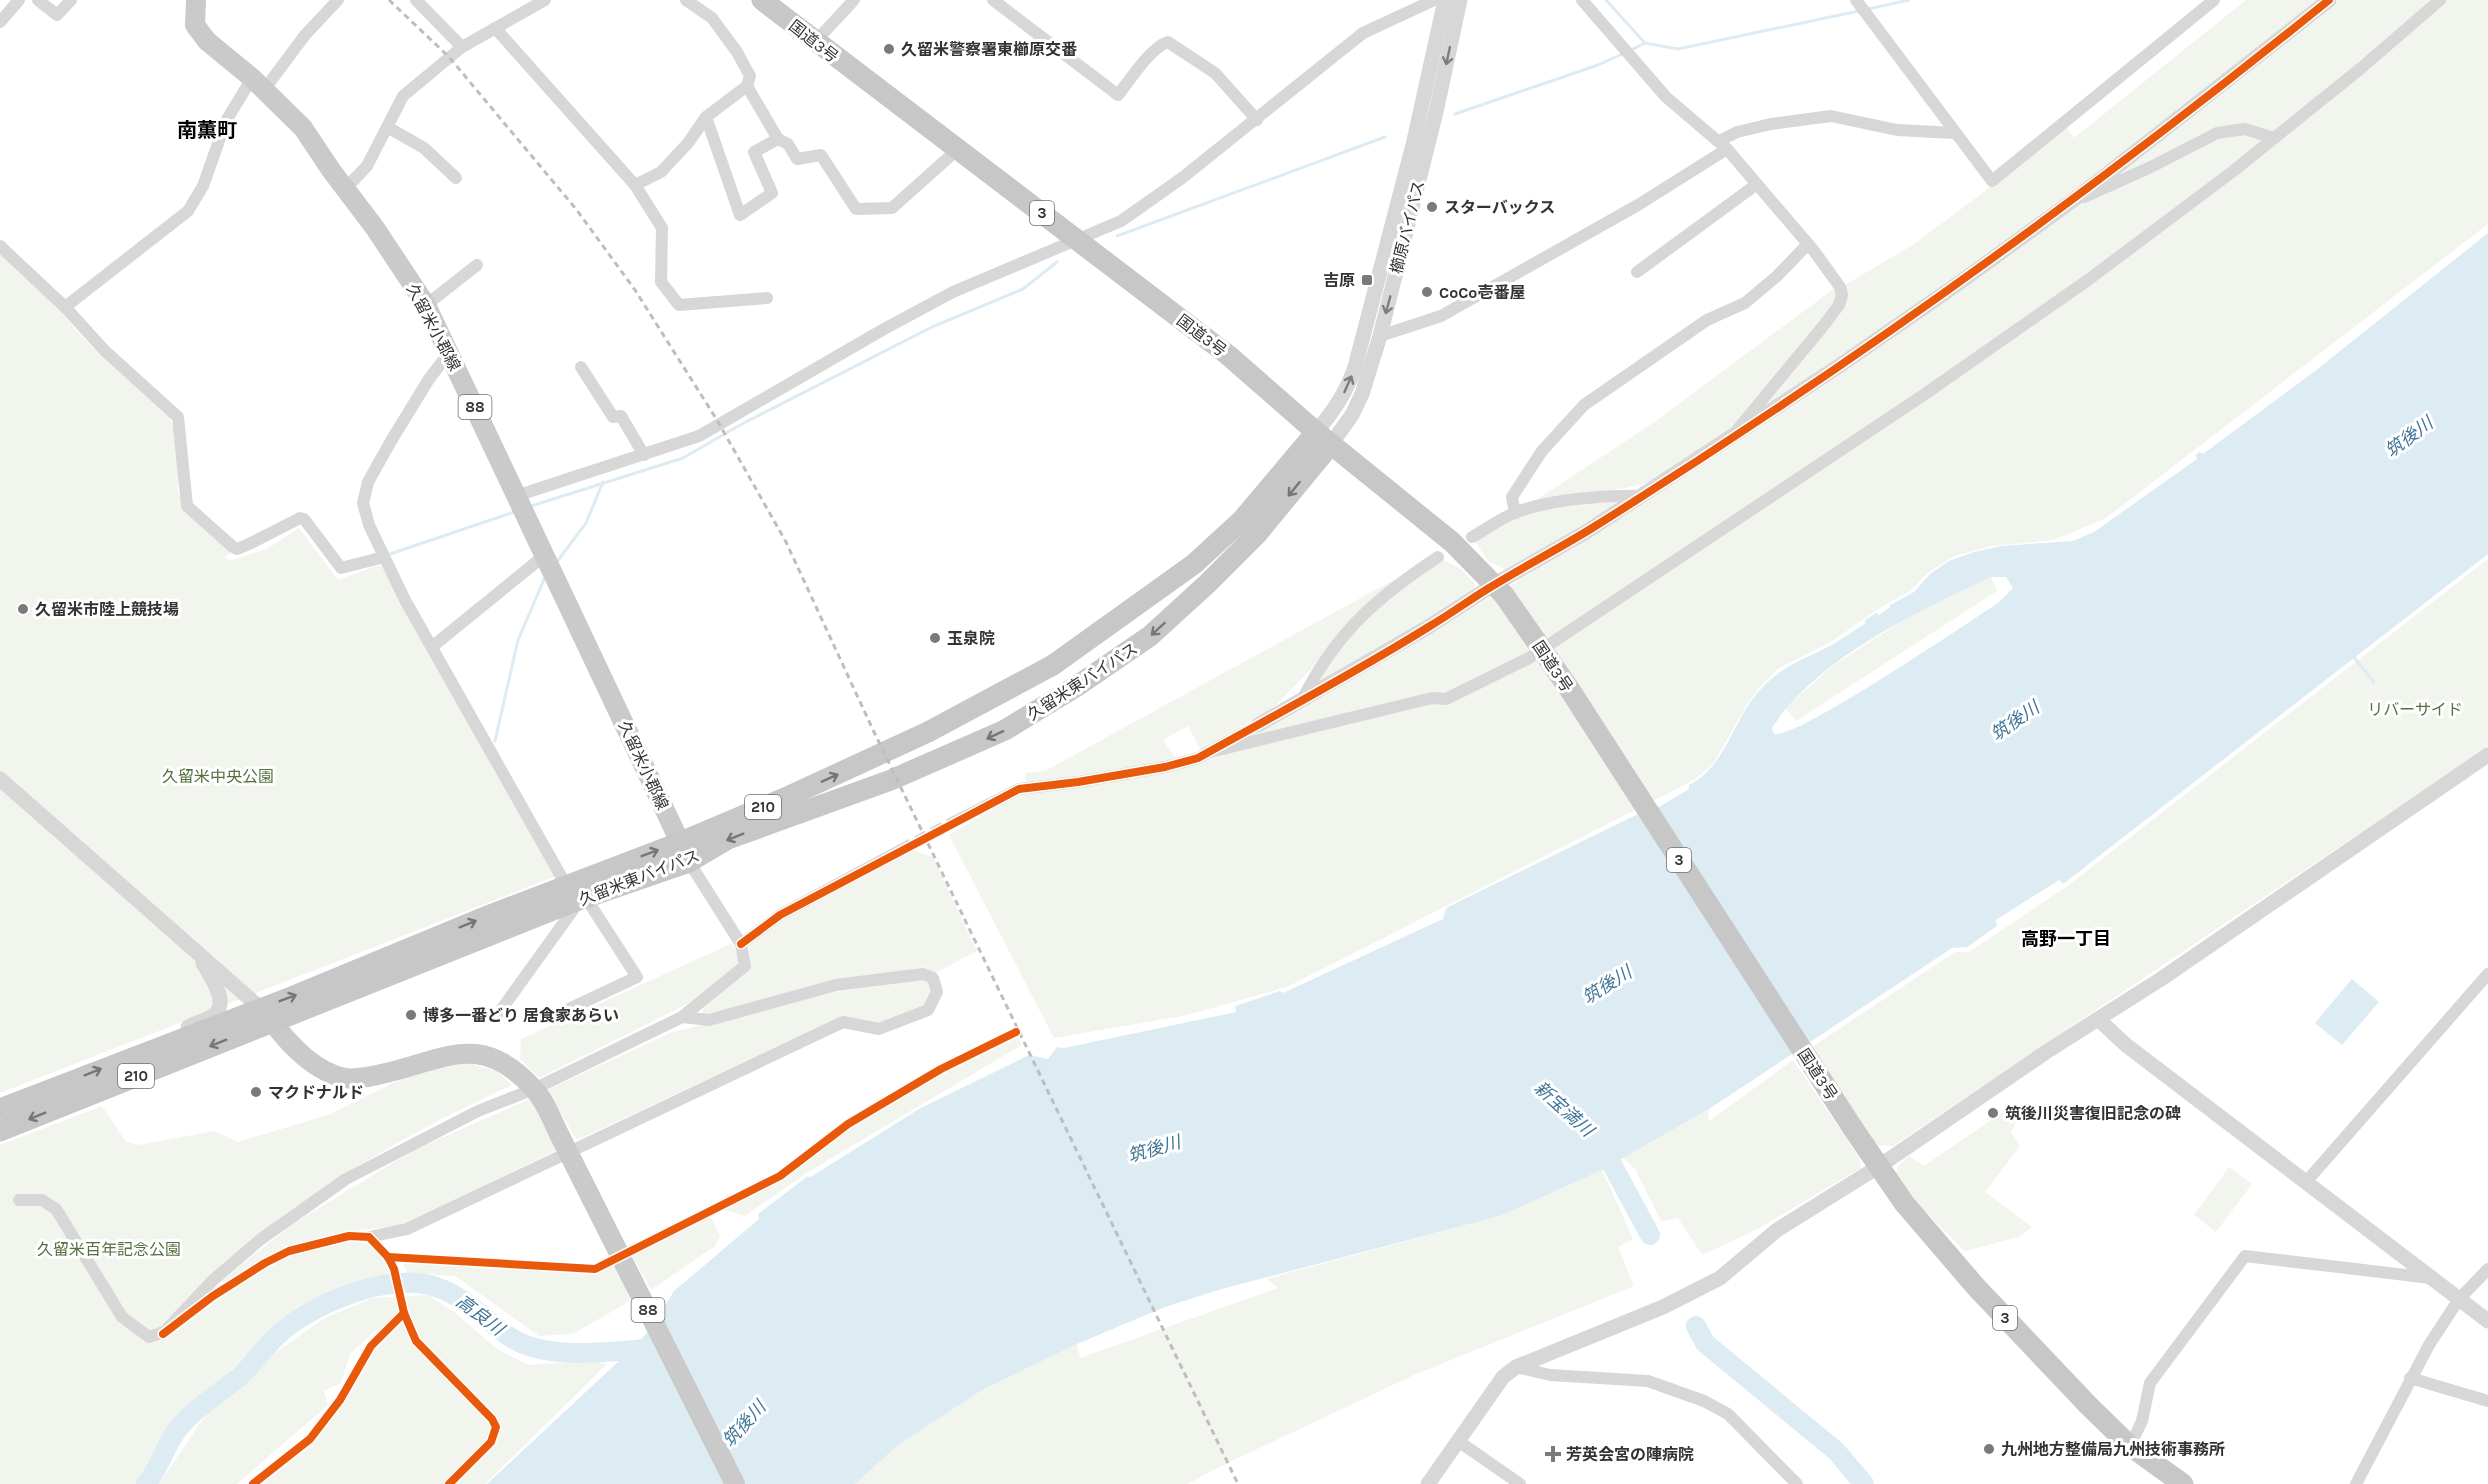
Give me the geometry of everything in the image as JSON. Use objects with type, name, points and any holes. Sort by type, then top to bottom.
[{"type":"highway","name":"国道3号","points":[[762,0],[1228,355],[1323,438],[1452,542],[1499,590],[1568,687],[1878,1167],[1904,1203],[1976,1287],[2088,1406],[2130,1446],[2183,1484]]},
{"type":"highway","name":"久留米東バイパス","points":[[0,1131],[566,885],[681,842],[878,756],[1053,665],[1194,564],[1242,520],[1323,438]]},
{"type":"highway","name":"久留米東バイパス","points":[[0,1109],[135,1056],[267,1016],[689,862],[728,839],[891,780],[1005,730],[1077,686],[1150,636],[1207,584],[1257,534],[1323,438]]},
{"type":"main road","name":"久留米小郡線","points":[[196,0],[195,25],[207,41],[258,84],[303,128],[426,305],[689,862]]},
{"type":"main road","name":"88","points":[[267,1016],[303,1056],[324,1070],[345,1078],[369,1077],[438,1057],[480,1053],[499,1061],[538,1095],[735,1484]]},
{"type":"street","points":[[0,22],[19,0]]},
{"type":"street","points":[[39,0],[57,15],[70,0]]},
{"type":"street","points":[[65,307],[188,211],[203,186],[226,121],[338,0]]},
{"type":"street","points":[[416,0],[462,47]]},
{"type":"street","points":[[346,188],[367,166],[403,96],[462,47],[545,0]]},
{"type":"street","points":[[635,185],[661,172],[688,143],[706,117],[747,86],[750,76],[737,52],[712,18],[686,0]]},
{"type":"street","points":[[815,42],[854,0]]},
{"type":"street","points":[[993,0],[1118,95],[1152,53],[1168,42],[1215,73],[1257,120]]},
{"type":"street","points":[[516,496],[644,456],[699,436],[884,329],[953,292],[1121,221],[1182,178],[1257,120],[1363,33],[1434,0]]},
{"type":"street","name":"櫛原バイパス","points":[[1428,111],[1445,0]]},
{"type":"street","name":"櫛原バイパス","points":[[1323,438],[1352,415],[1362,394],[1380,336],[1428,111],[1460,0]]},
{"type":"street","points":[[1582,0],[1666,97],[1723,145],[1808,244],[1840,287],[1842,295],[1839,305],[1730,437]]},
{"type":"street","points":[[1861,7],[1992,181],[2214,0]]},
{"type":"street","points":[[954,822],[1019,789],[1078,782],[1165,767],[1198,758],[1428,627],[1499,590],[1956,285],[2069,203],[2329,0]]},
{"type":"street","points":[[1206,753],[1432,698],[1446,699],[1528,658],[1925,394],[2088,280],[2274,138],[2360,69],[2440,0]]},
{"type":"street","points":[[495,28],[635,185],[662,228],[661,282],[679,305],[766,298]]},
{"type":"street","points":[[747,86],[778,139],[788,144],[797,159],[821,155],[856,209],[892,208],[958,149]]},
{"type":"street","points":[[1380,336],[1441,316],[1638,205],[1723,145],[1737,132],[1771,124],[1831,116],[1897,130],[1955,133]]},
{"type":"street","points":[[706,117],[740,214],[772,193],[754,152],[778,139]]},
{"type":"street","points":[[388,128],[424,148],[456,178]]},
{"type":"street","points":[[2069,203],[2151,167],[2217,133],[2245,129],[2274,138]]},
{"type":"street","name":"櫛原バイパス","points":[[1323,438],[1355,368],[1420,146]]},
{"type":"street","points":[[1637,272],[1757,184]]},
{"type":"street","points":[[1515,513],[1512,497],[1542,451],[1584,405],[1707,320],[1745,303],[1777,276],[1808,244]]},
{"type":"street","points":[[0,246],[65,307],[105,351],[178,417],[187,506],[233,547],[237,549],[300,518],[304,519],[341,568],[384,557]]},
{"type":"street","points":[[426,305],[477,265]]},
{"type":"street","points":[[449,353],[417,397],[368,482],[363,503],[369,525],[405,600],[566,885]]},
{"type":"street","points":[[581,367],[613,417],[621,416],[644,456]]},
{"type":"street","points":[[1472,537],[1515,513],[1603,495],[1641,496]]},
{"type":"street","points":[[433,646],[544,555]]},
{"type":"street","points":[[1303,698],[1326,658],[1368,608],[1396,585],[1438,557]]},
{"type":"street","points":[[1428,1484],[1503,1377],[1516,1367],[1663,1307],[1720,1278],[1777,1230],[1878,1167],[2098,1019],[2161,980],[2487,756]]},
{"type":"street","points":[[0,779],[267,1016]]},
{"type":"street","points":[[741,944],[780,915],[901,850]]},
{"type":"street","points":[[19,1200],[42,1200],[56,1209],[122,1317],[148,1336],[164,1332],[213,1280],[261,1239],[346,1179],[478,1111],[538,1095],[682,1017],[745,966],[741,944],[689,862]]},
{"type":"street","points":[[496,1017],[579,902],[594,895],[637,977],[569,1009]]},
{"type":"street","points":[[135,1056],[215,1014],[220,1005],[218,990],[193,948]]},
{"type":"street","points":[[369,1237],[407,1229],[843,1022],[879,1029],[928,1010],[938,992],[933,978],[923,974],[836,985],[709,1020],[682,1017]]},
{"type":"street","points":[[2306,1182],[2488,974]]},
{"type":"street","points":[[2098,1019],[2126,1046],[2488,1321]]},
{"type":"street","points":[[2130,1446],[2142,1421],[2150,1383],[2245,1256],[2431,1278]]},
{"type":"street","points":[[2356,1484],[2428,1345],[2459,1299],[2488,1269]]},
{"type":"street","points":[[1516,1367],[1551,1375],[1648,1381],[1704,1401],[1728,1414],[1797,1484]]},
{"type":"street","points":[[2410,1378],[2488,1401]]},
{"type":"street","points":[[1458,1441],[1520,1484]]},
{"type":"green space","points":[[2246,0],[2319,0],[2136,146],[1905,312],[1749,420],[1822,334],[1845,285],[1914,244],[1980,195],[2065,126],[2074,138]]},
{"type":"green space","points":[[2321,0],[2488,0],[2488,224],[2106,518],[2054,540],[1992,546],[1954,556],[1929,572],[1910,591],[1875,611],[1831,642],[1779,668],[1758,689],[1713,764],[1694,780],[1289,986],[1188,1015],[1054,1038],[949,835],[1019,794],[1199,763],[1509,587],[2064,215]]},
{"type":"green space","name":"久留米中央公園","points":[[0,253],[50,297],[76,330],[103,358],[169,416],[177,438],[178,492],[185,509],[232,552],[224,557],[230,561],[267,549],[299,528],[338,580],[379,565],[386,569],[556,876],[0,1093]]},
{"type":"green space","points":[[1835,288],[1839,300],[1725,436],[1661,480],[1530,504],[1656,421]]},
{"type":"green space","points":[[1617,500],[1618,504],[1508,570],[1489,562],[1475,542],[1502,524],[1529,513],[1558,506]]},
{"type":"green space","name":"リバーサイド","points":[[2488,559],[2488,747],[1893,1146],[1876,1145],[1812,1047],[1955,952],[1969,952],[2069,885]]},
{"type":"green space","points":[[1443,560],[1461,569],[1475,584],[1471,593],[1319,682],[1342,645],[1372,612],[1406,583]]},
{"type":"green space","points":[[1991,577],[1997,591],[1796,721],[1785,708],[1834,665],[1921,609]]},
{"type":"green space","points":[[1397,578],[1347,624],[1313,667],[1274,707],[1201,751],[1188,726],[1163,740],[1177,760],[1030,785],[1026,783],[1025,773],[1045,771]]},
{"type":"green space","points":[[911,850],[933,857],[977,951],[935,973],[923,967],[847,982],[703,1016],[703,1008],[751,969],[749,943],[791,911]]},
{"type":"green space","points":[[733,943],[741,964],[695,1000],[539,1078],[520,1059],[521,1039]]},
{"type":"green space","points":[[922,978],[928,982],[931,996],[923,1007],[877,1024],[843,1016],[577,1140],[547,1090],[670,1033],[825,994]]},
{"type":"green space","points":[[1017,1035],[1022,1045],[808,1172],[745,1216],[721,1209],[781,1177],[841,1133],[929,1079]]},
{"type":"green space","points":[[1793,1060],[1859,1157],[1861,1168],[1756,1230],[1702,1255],[1678,1218],[1661,1221],[1635,1169],[1623,1158],[1709,1109],[1708,1122]]},
{"type":"green space","name":"久留米百年記念公園","points":[[468,1063],[497,1071],[512,1085],[434,1123],[322,1189],[252,1239],[219,1267],[220,1281],[296,1222],[414,1150],[532,1098],[557,1150],[405,1225],[353,1231],[290,1248],[230,1281],[220,1282],[192,1318],[285,1257],[352,1241],[369,1244],[386,1258],[388,1274],[327,1293],[259,1342],[169,1431],[145,1475],[137,1484],[0,1484],[0,1145],[102,1106],[126,1142],[139,1145],[214,1131],[238,1142],[328,1115],[418,1071]]},
{"type":"green space","points":[[2016,1103],[2022,1111],[2011,1132],[2020,1146],[1985,1192],[2032,1227],[2019,1237],[1965,1251],[1915,1202],[1896,1174],[1898,1166],[1909,1156],[1924,1166]]},
{"type":"green space","points":[[2229,1167],[2252,1184],[2216,1232],[2194,1215]]},
{"type":"green space","points":[[1602,1170],[1633,1239],[1618,1247],[1634,1286],[1414,1375],[1188,1484],[855,1484],[897,1446],[982,1390],[1077,1344],[1080,1358],[1278,1288],[1266,1279],[1500,1216]]},
{"type":"green space","points":[[709,1214],[720,1235],[715,1246],[651,1290],[631,1253]]},
{"type":"green space","points":[[402,1262],[592,1273],[615,1262],[630,1301],[573,1334],[539,1336],[455,1276],[408,1273]]},
{"type":"green space","points":[[428,1295],[454,1312],[497,1349],[528,1365],[595,1361],[607,1364],[485,1484],[263,1484],[310,1446],[337,1412],[364,1362],[376,1346],[377,1329],[350,1354],[341,1383],[324,1391],[328,1405],[237,1484],[159,1484],[207,1413],[250,1379],[276,1352],[325,1318],[373,1298]]},
{"type":"water","name":"筑後川","points":[[2488,233],[2488,554],[2063,884],[2059,880],[1996,920],[1997,926],[1967,947],[1952,948],[1709,1109],[1602,1170],[1500,1216],[1222,1289],[1165,1307],[1077,1344],[982,1390],[897,1446],[855,1484],[487,1484],[636,1345],[651,1328],[674,1291],[759,1219],[758,1214],[808,1176],[809,1178],[919,1109],[1029,1055],[1048,1059],[1057,1047],[1064,1048],[1236,1012],[1235,1006],[1280,991],[1283,993],[1443,919],[1446,908],[1636,815],[1659,807],[1689,789],[1689,785],[1712,767],[1751,702],[1768,682],[1783,670],[1836,642],[1866,623],[1864,621],[1876,613],[1879,615],[1890,605],[1914,592],[1930,574],[1949,561],[2001,546],[2073,541],[2094,532],[2197,459],[2196,455],[2199,452],[2203,454],[2315,371]],"holes":[[[1991,577],[2006,577],[2013,588],[1998,603],[1814,719],[1788,731],[1774,734],[1772,728],[1791,703],[1841,659],[1871,639],[1932,605]]]},
{"type":"water","points":[[2352,979],[2379,1002],[2342,1045],[2315,1023]]},
{"type":"waterway","points":[[1606,0],[1645,43]]},
{"type":"waterway","points":[[1868,9],[1909,0]]},
{"type":"waterway","points":[[1631,50],[1645,43],[1678,49],[1859,11]]},
{"type":"waterway","points":[[1455,114],[1598,65],[1622,54]]},
{"type":"waterway","points":[[1117,236],[1385,137]]},
{"type":"waterway","points":[[528,507],[683,458],[742,424],[932,327],[1023,289],[1057,262]]},
{"type":"waterway","points":[[556,563],[586,523],[603,482]]},
{"type":"waterway","points":[[390,554],[517,511]]},
{"type":"waterway","points":[[495,741],[518,640],[546,575]]},
{"type":"waterway","points":[[2352,655],[2374,682]]},
{"type":"waterway","name":"新宝満川","points":[[1600,1142],[1650,1235]]},
{"type":"waterway","name":"高良川","points":[[146,1484],[182,1424],[197,1409],[240,1376],[277,1336],[291,1324],[330,1302],[374,1287],[396,1283],[417,1283],[436,1287],[466,1302],[510,1337],[542,1350],[581,1353],[657,1348]]},
{"type":"waterway","name":"新宝満川","points":[[1696,1326],[1705,1343],[1836,1451],[1864,1484]]},
{"type":"tunnel","points":[[901,850],[954,822]]},
{"type":"railway","points":[[389,0],[449,57],[576,209],[635,290],[717,420],[786,542],[874,732],[1238,1484]]},
{"type":"cycle path","points":[[741,944],[780,915],[1019,789],[1078,782],[1165,767],[1198,758],[1402,643],[1685,469],[1874,342],[2150,141],[2329,0]]},
{"type":"cycle path","points":[[388,1257],[595,1269],[780,1176],[848,1124],[941,1069],[1016,1032]]},
{"type":"cycle path","points":[[163,1334],[213,1296],[265,1263],[289,1251],[349,1236],[369,1237],[388,1257],[394,1269],[404,1313],[416,1341],[492,1419],[496,1427],[491,1442],[449,1484]]},
{"type":"cycle path","points":[[253,1484],[310,1439],[340,1400],[371,1346],[404,1313]]},
{"type":"place","name":"久留米警察署東櫛原交番","points":[[889,49]]},
{"type":"place","name":"スターバックス","points":[[1432,207]]},
{"type":"place","name":"吉原","points":[[1367,280]]},
{"type":"place","name":"CoCo壱番屋","points":[[1427,292]]},
{"type":"place","name":"久留米市陸上競技場","points":[[23,609]]},
{"type":"place","name":"玉泉院","points":[[935,638]]},
{"type":"place","name":"博多一番どり 居食家あらい","points":[[411,1015]]},
{"type":"place","name":"マクドナルド","points":[[256,1092]]},
{"type":"place","name":"筑後川災害復旧記念の碑","points":[[1993,1113]]},
{"type":"place","name":"九州地方整備局九州技術事務所","points":[[1989,1449]]},
{"type":"place","name":"芳英会宮の陣病院","points":[[1553,1454]]},
{"type":"district","name":"南薫町","points":[[207,130]]},
{"type":"district","name":"高野一丁目","points":[[2066,939]]}]
